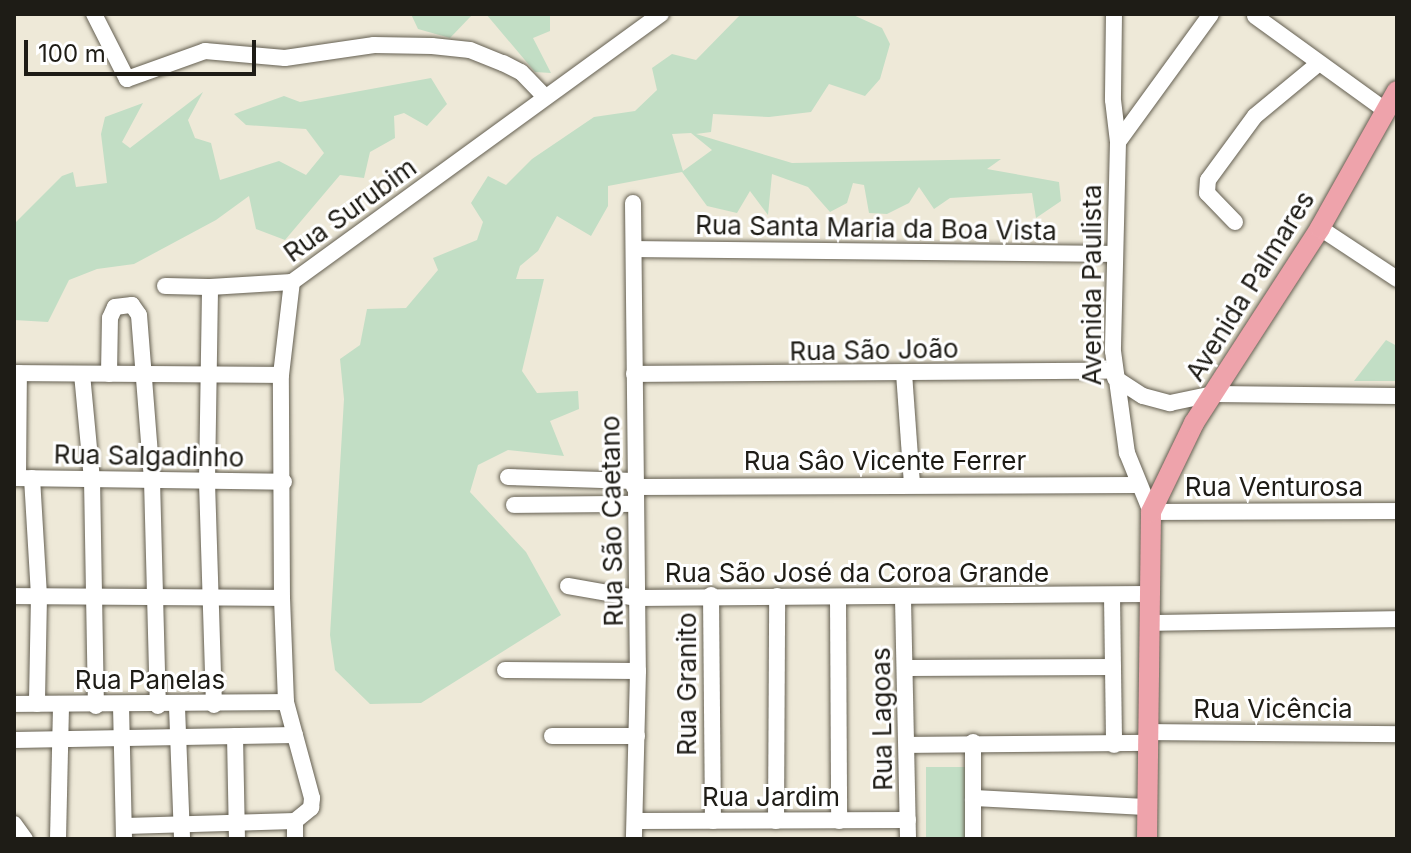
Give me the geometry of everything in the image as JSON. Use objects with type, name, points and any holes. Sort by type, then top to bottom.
[{"type":"main road","name":"Avenida Palmares","points":[[1151,512],[1213,394],[1320,228],[1397,91]]},
{"type":"main road","points":[[1147,839],[1151,512]]},
{"type":"street","points":[[94,14],[127,79],[205,51],[285,58],[374,45],[432,46],[470,50],[503,63],[521,72],[545,97]]},
{"type":"street","name":"Rua Surubim","points":[[295,821],[311,808],[312,798],[286,702],[282,598],[284,482],[281,375],[292,282],[661,14]]},
{"type":"street","name":"Avenida Paulista","points":[[1114,14],[1113,100],[1118,142],[1113,254],[1115,374],[1136,485],[1151,512]]},
{"type":"street","points":[[1118,142],[1211,14]]},
{"type":"street","points":[[1255,16],[1385,110]]},
{"type":"street","points":[[1235,222],[1207,193],[1208,180],[1255,116],[1319,63]]},
{"type":"street","name":"Rua São Caetano","points":[[633,203],[637,249],[634,374],[638,671],[634,839]]},
{"type":"street","points":[[1320,228],[1397,279]]},
{"type":"street","name":"Rua Santa Maria da Boa Vista","points":[[637,249],[1113,254]]},
{"type":"street","points":[[165,286],[210,287],[292,282]]},
{"type":"street","points":[[210,287],[207,481],[214,705]]},
{"type":"street","points":[[109,374],[110,318],[115,307],[129,304],[139,315],[145,376],[152,480],[158,706]]},
{"type":"street","points":[[37,704],[39,596],[21,478],[17,373],[208,377],[281,375]]},
{"type":"street","points":[[904,373],[912,484]]},
{"type":"street","points":[[82,374],[92,479],[96,706]]},
{"type":"street","name":"Rua São João","points":[[634,374],[1115,374]]},
{"type":"street","points":[[1115,374],[1143,396],[1170,403],[1213,394],[1397,396]]},
{"type":"street","points":[[508,477],[635,490]]},
{"type":"street","name":"Rua Salgadinho","points":[[21,478],[284,482]]},
{"type":"street","name":"Rua Sâo Vicente Ferrer","points":[[635,490],[912,484],[1136,485]]},
{"type":"street","points":[[514,505],[635,490]]},
{"type":"street","name":"Rua Venturosa","points":[[1151,512],[1397,511]]},
{"type":"street","name":"Rua São José da Coroa Grande","points":[[568,586],[637,598],[711,595],[903,599],[1148,594]]},
{"type":"street","points":[[14,596],[95,594],[282,598]]},
{"type":"street","name":"Rua Granito","points":[[711,595],[713,821]]},
{"type":"street","points":[[776,821],[777,596]]},
{"type":"street","points":[[1112,596],[1114,745]]},
{"type":"street","points":[[838,599],[839,821]]},
{"type":"street","name":"Rua Lagoas","points":[[903,599],[907,668],[908,839]]},
{"type":"street","points":[[1149,623],[1397,619]]},
{"type":"street","points":[[907,668],[1113,667]]},
{"type":"street","points":[[505,670],[638,671]]},
{"type":"street","name":"Rua Panelas","points":[[14,704],[177,707],[286,702]]},
{"type":"street","points":[[58,839],[61,704]]},
{"type":"street","points":[[121,706],[124,832],[237,831],[295,821],[295,839]]},
{"type":"street","points":[[177,707],[183,831]]},
{"type":"street","name":"Rua Vicência","points":[[907,745],[973,742],[1114,745],[1149,738],[1397,734]]},
{"type":"street","points":[[14,740],[295,735]]},
{"type":"street","points":[[235,736],[237,831]]},
{"type":"street","points":[[552,736],[637,736]]},
{"type":"street","points":[[973,742],[973,839]]},
{"type":"street","points":[[973,798],[1147,807]]},
{"type":"street","name":"Rua Jardim","points":[[635,821],[908,820]]},
{"type":"street","points":[[14,824],[25,839]]},
{"type":"green space","points":[[411,14],[473,14],[450,38],[418,29]]},
{"type":"green space","points":[[486,14],[550,14],[550,31],[533,38],[551,73],[535,72]]},
{"type":"green space","points":[[741,14],[851,14],[882,28],[890,44],[880,79],[865,96],[829,84],[811,112],[769,117],[713,114],[711,132],[696,134],[792,163],[1001,159],[987,169],[1059,182],[1061,201],[1036,218],[1032,193],[950,198],[934,209],[919,187],[909,203],[887,214],[869,213],[864,185],[853,183],[847,203],[830,212],[808,187],[772,174],[768,215],[750,191],[737,213],[707,206],[682,172],[608,186],[608,206],[591,236],[557,216],[538,251],[520,266],[516,279],[544,279],[522,371],[537,393],[578,391],[579,409],[550,421],[564,456],[508,450],[478,465],[470,492],[526,552],[561,615],[421,703],[370,704],[335,670],[330,635],[344,399],[340,359],[360,345],[367,309],[406,308],[438,270],[433,258],[477,240],[483,222],[471,203],[488,176],[506,185],[532,159],[594,117],[635,111],[657,90],[652,68],[672,54],[696,60]],"holes":[[[691,133],[712,150],[683,171],[672,134]]]},
{"type":"green space","points":[[431,78],[447,104],[427,126],[404,113],[394,116],[395,138],[370,152],[364,178],[340,175],[285,240],[256,229],[249,196],[216,220],[134,264],[97,269],[69,280],[48,322],[14,320],[14,224],[62,176],[73,172],[76,187],[107,183],[101,134],[105,117],[143,103],[122,142],[130,148],[203,92],[188,120],[195,138],[211,143],[220,180],[279,161],[306,175],[324,153],[306,129],[246,125],[234,114],[284,96],[300,102]]},
{"type":"green space","points":[[1386,340],[1397,346],[1397,381],[1354,381]]},
{"type":"green space","points":[[926,767],[965,767],[965,837],[926,837]]}]
